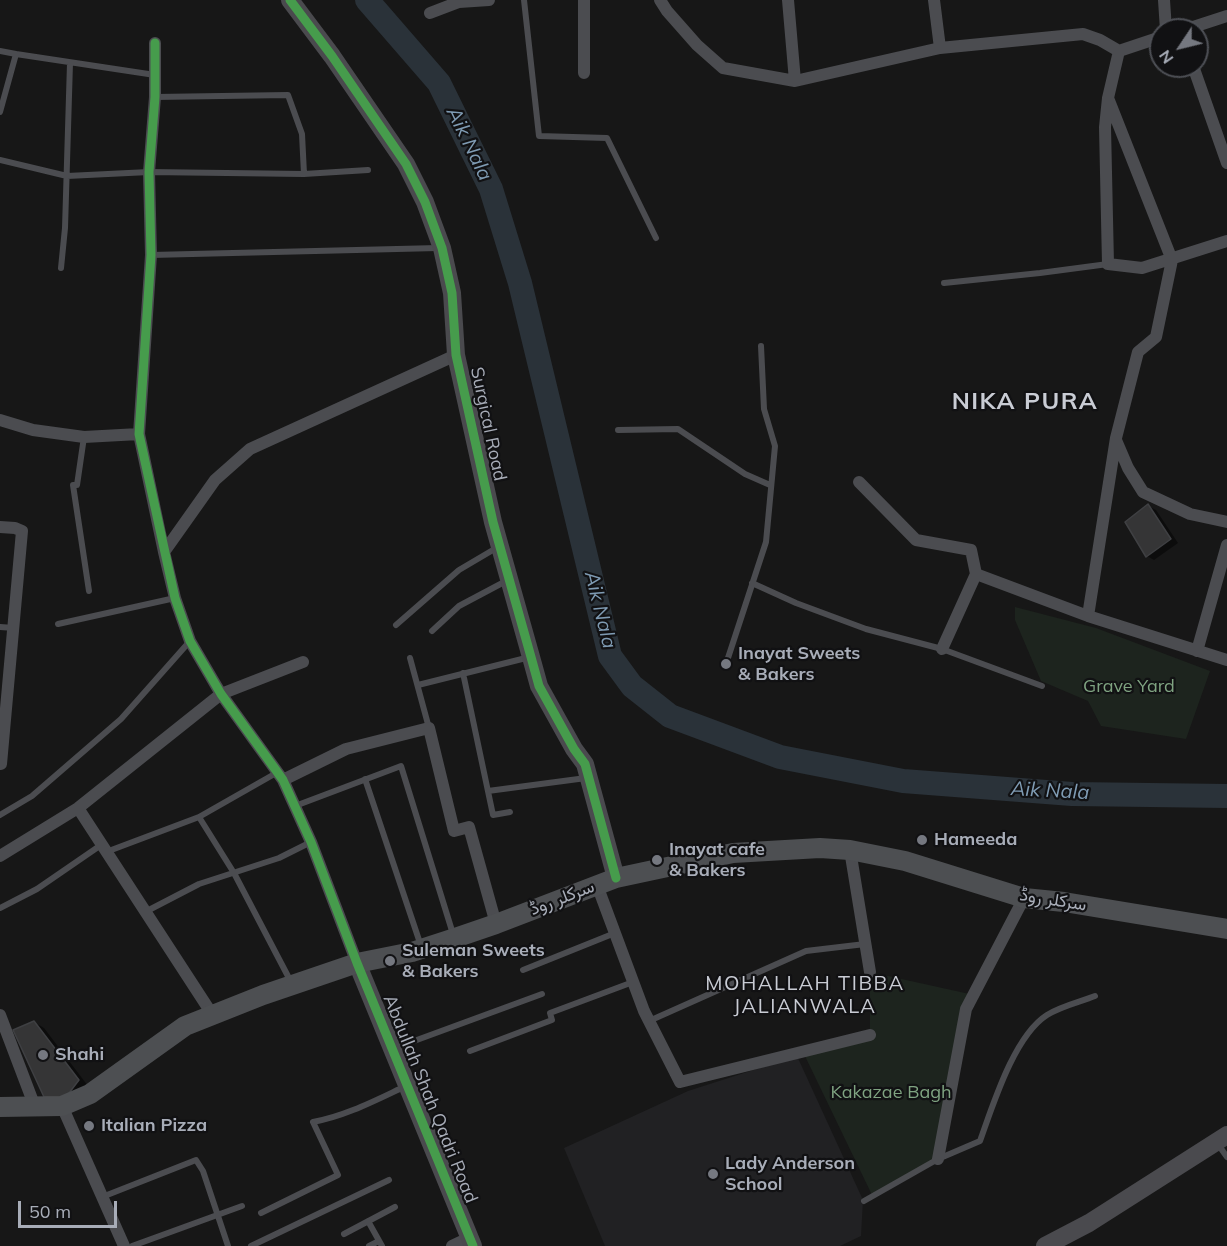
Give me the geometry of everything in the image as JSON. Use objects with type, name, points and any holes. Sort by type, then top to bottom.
[{"type":"main road","name":"سرکلر روڈ","points":[[0,1107],[62,1106],[90,1094],[185,1026],[212,1014],[357,963],[422,949],[455,938],[616,878],[733,853],[820,848],[850,850],[905,861],[1024,898],[1064,902],[1227,929]]},
{"type":"street","name":"Surgical Road","points":[[290,0],[332,56],[406,164],[425,202],[442,248],[452,293],[456,355],[500,546],[539,686],[574,749],[585,764],[616,878]]},
{"type":"street","points":[[430,13],[459,2],[489,0]]},
{"type":"street","points":[[584,0],[584,73]]},
{"type":"street","points":[[660,0],[697,45],[723,68],[795,81],[940,48],[1083,34],[1100,40],[1119,51],[1149,41]]},
{"type":"street","points":[[788,0],[795,81]]},
{"type":"street","points":[[934,0],[940,48]]},
{"type":"street","points":[[1164,0],[1165,18]]},
{"type":"street","points":[[1209,22],[1227,16]]},
{"type":"street","points":[[155,43],[155,97],[149,172],[151,255],[139,434],[164,552],[175,597],[190,641],[220,694],[280,776],[310,842],[357,963]]},
{"type":"street","points":[[1119,51],[1108,99],[1105,127],[1108,264],[1142,268],[1227,241]]},
{"type":"street","points":[[1197,78],[1227,163]]},
{"type":"street","points":[[1088,616],[1116,438],[1137,352],[1156,337],[1172,260],[1108,99]]},
{"type":"street","points":[[164,552],[215,480],[250,449],[456,355]]},
{"type":"street","points":[[0,420],[33,430],[84,437],[139,434]]},
{"type":"street","points":[[1116,438],[1128,468],[1143,492],[1190,514],[1227,522]]},
{"type":"street","points":[[859,482],[916,540],[971,550],[976,574],[942,649]]},
{"type":"street","points":[[0,527],[22,531],[2,732],[1,764]]},
{"type":"street","points":[[1197,651],[1227,544]]},
{"type":"street","points":[[976,574],[1088,616],[1227,660]]},
{"type":"street","points":[[0,856],[78,808],[220,694],[303,662]]},
{"type":"street","points":[[280,776],[346,749],[429,728],[454,831],[469,827],[496,924]]},
{"type":"street","points":[[78,808],[144,913],[212,1014]]},
{"type":"street","points":[[850,850],[870,972]]},
{"type":"street","points":[[597,885],[649,1021],[680,1082],[870,1035]]},
{"type":"street","points":[[938,1159],[966,1009],[1024,898]]},
{"type":"street","name":"Abdullah Shah Qadri Road","points":[[357,963],[407,1086],[464,1243]]},
{"type":"street","points":[[0,1015],[35,1107]]},
{"type":"street","points":[[62,1106],[124,1246]]},
{"type":"street","points":[[1045,1246],[1223,1145]]},
{"type":"lane","points":[[524,0],[539,136],[607,138],[656,238]]},
{"type":"lane","points":[[0,51],[155,75]]},
{"type":"lane","points":[[0,111],[16,54]]},
{"type":"lane","points":[[61,268],[65,228],[70,63]]},
{"type":"lane","points":[[155,97],[288,95],[302,134],[304,174]]},
{"type":"lane","points":[[0,160],[66,176],[149,172],[304,174],[368,170]]},
{"type":"lane","points":[[151,255],[442,248]]},
{"type":"lane","points":[[944,283],[1108,264]]},
{"type":"lane","points":[[726,664],[766,542],[775,446],[764,409],[760,346]]},
{"type":"lane","points":[[618,430],[678,429],[745,474],[770,485]]},
{"type":"lane","points":[[84,437],[77,485],[73,485],[88,591]]},
{"type":"lane","points":[[396,625],[459,570],[500,546]]},
{"type":"lane","points":[[432,631],[459,606],[509,579]]},
{"type":"lane","points":[[752,583],[796,603],[866,628],[942,649],[1042,686]]},
{"type":"lane","points":[[58,624],[175,597]]},
{"type":"lane","points":[[0,627],[14,628]]},
{"type":"lane","points":[[0,814],[32,796],[121,719],[190,641]]},
{"type":"lane","points":[[418,685],[531,657]]},
{"type":"lane","points":[[410,658],[429,728]]},
{"type":"lane","points":[[463,673],[493,815],[510,812]]},
{"type":"lane","points":[[294,806],[401,766],[455,938]]},
{"type":"lane","points":[[0,908],[37,890],[103,849],[199,817],[280,776]]},
{"type":"lane","points":[[488,791],[589,777]]},
{"type":"lane","points":[[365,779],[422,949]]},
{"type":"lane","points":[[199,817],[234,873],[293,985]]},
{"type":"lane","points":[[144,913],[199,884],[279,858],[310,842]]},
{"type":"lane","points":[[523,970],[615,933]]},
{"type":"lane","points":[[649,1021],[806,951],[866,944]]},
{"type":"lane","points":[[470,1051],[552,1020],[550,1013],[633,982]]},
{"type":"lane","points":[[392,1049],[542,994]]},
{"type":"lane","points":[[864,1202],[938,1159],[980,1141],[1001,1084],[1025,1037],[1047,1015],[1095,996]]},
{"type":"lane","points":[[261,1213],[338,1174],[313,1122],[326,1120],[359,1108],[407,1086]]},
{"type":"lane","points":[[102,1197],[196,1160],[228,1246]]},
{"type":"lane","points":[[251,1246],[388,1180]]},
{"type":"lane","points":[[132,1246],[242,1206]]},
{"type":"lane","points":[[344,1234],[395,1207]]},
{"type":"lane","points":[[368,1221],[381,1244],[369,1246]]},
{"type":"shaded area","name":"Lady Anderson School","points":[[797,1056],[863,1200],[861,1236],[840,1246],[605,1246],[564,1148],[688,1091]]},
{"type":"green space","name":"Grave Yard","points":[[1015,607],[1096,628],[1210,671],[1186,739],[1101,726],[1088,701],[1041,681],[1015,620]]},
{"type":"green space","name":"Kakazae Bagh","points":[[870,972],[974,995],[938,1159],[872,1195],[804,1054],[870,1035]]},
{"type":"building","points":[[1148,504],[1171,539],[1146,557],[1125,522]]},
{"type":"building","name":"Shahi","points":[[34,1021],[79,1080],[66,1097],[44,1097],[13,1030]]},
{"type":"waterway","name":"Aik Nala","points":[[367,0],[439,83],[491,189],[520,283],[610,656],[632,686],[670,716],[780,757],[903,781],[1072,794],[1227,796]]},
{"type":"cycle path","points":[[290,0],[332,56],[406,164],[425,202],[442,248],[452,293],[456,355],[493,522],[539,686],[574,749],[585,764],[616,878]]},
{"type":"cycle path","points":[[155,43],[155,97],[149,172],[151,255],[139,434],[175,598],[190,641],[221,694],[283,780],[311,842],[357,963],[473,1246]]},
{"type":"place","name":"Inayat Sweets & Bakers","points":[[726,664]]},
{"type":"place","name":"Hameeda","points":[[922,840]]},
{"type":"place","name":"Inayat cafe & Bakers","points":[[657,860]]},
{"type":"place","name":"Suleman Sweets & Bakers","points":[[390,961]]},
{"type":"place","name":"Shahi","points":[[43,1055]]},
{"type":"place","name":"Italian Pizza","points":[[89,1126]]},
{"type":"place","name":"Lady Anderson School","points":[[713,1174]]},
{"type":"district","name":"NIKA PURA","points":[[1025,402]]},
{"type":"district","name":"MOHALLAH TIBBA JALIANWALA","points":[[805,996]]}]
